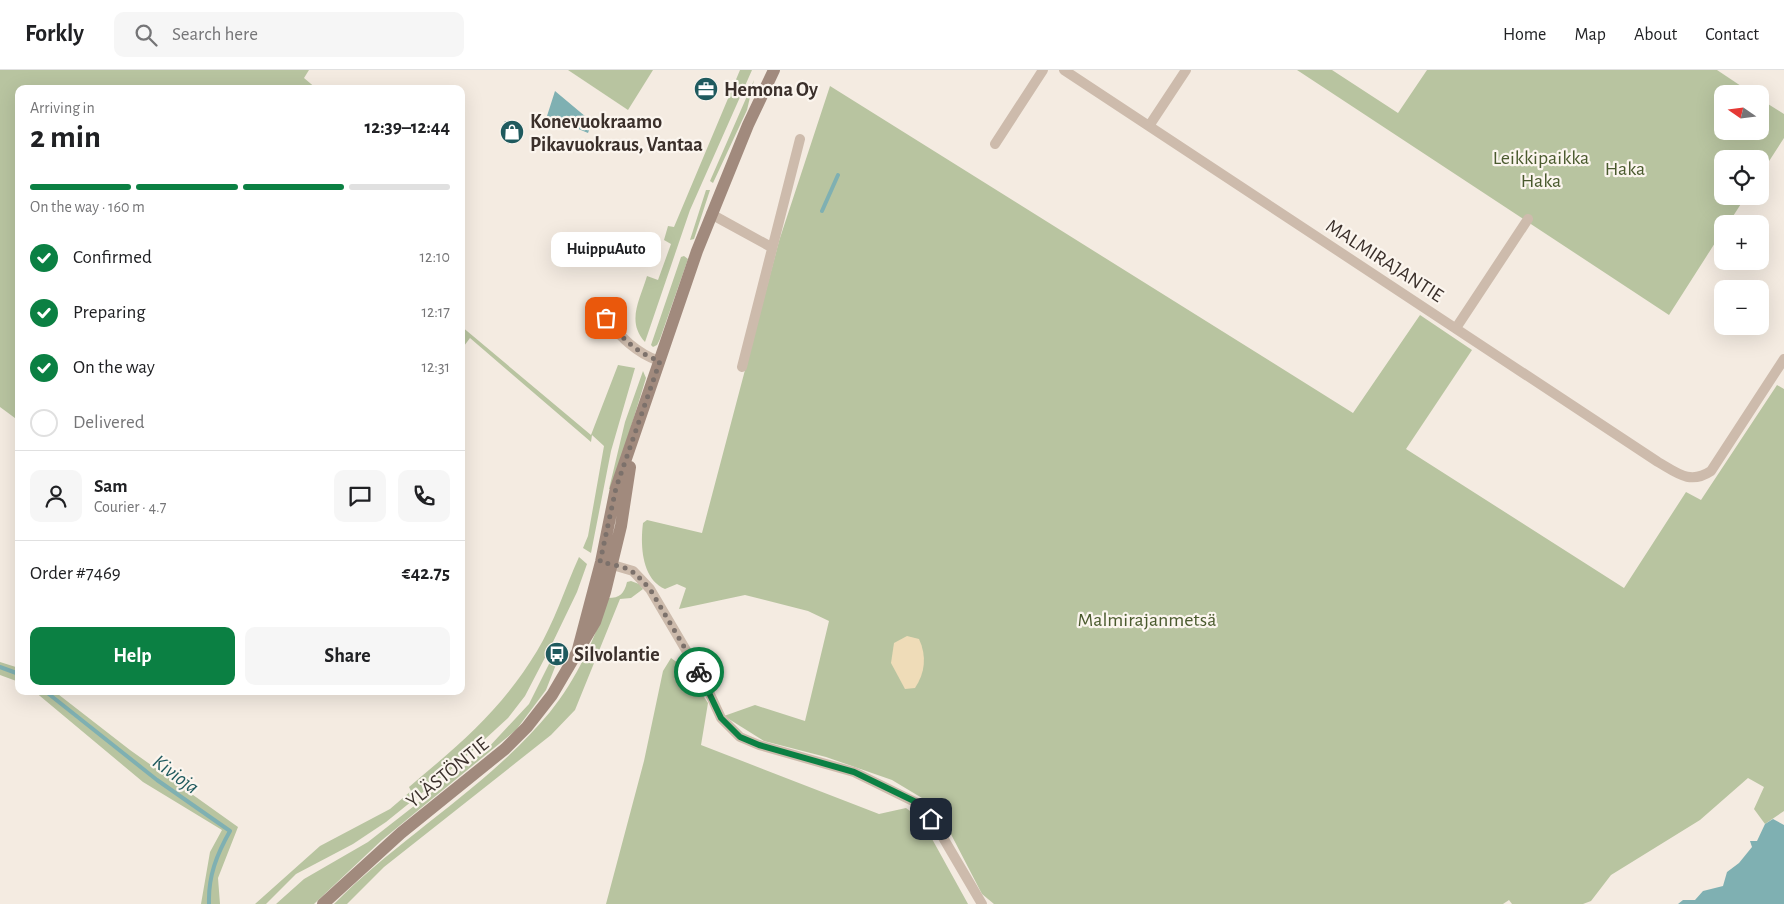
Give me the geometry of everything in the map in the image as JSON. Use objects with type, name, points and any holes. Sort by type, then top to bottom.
[{"type":"main road","name":"YLÄSTÖNTIE","points":[[323,904],[394,840],[505,749],[552,695],[577,653],[607,563],[616,488],[711,214],[748,125],[774,70]]},
{"type":"street","points":[[995,144],[1043,70]]},
{"type":"street","name":"MALMIRAJANTIE","points":[[1064,70],[1658,462],[1688,477],[1698,478],[1711,471],[1780,375]]},
{"type":"street","points":[[1149,126],[1186,70]]},
{"type":"street","points":[[742,366],[800,139]]},
{"type":"street","points":[[711,214],[771,247]]},
{"type":"street","points":[[1456,328],[1528,219]]},
{"type":"street","points":[[606,318],[621,336],[644,356],[660,361]]},
{"type":"street","points":[[1780,375],[1784,360]]},
{"type":"street","points":[[607,563],[633,570],[650,589],[703,679],[721,718],[740,737],[759,745],[854,772],[918,803],[943,836],[982,904]]},
{"type":"green space","points":[[0,70],[309,70],[304,78],[312,85],[15,85],[15,418],[0,407]]},
{"type":"green space","points":[[568,70],[653,70],[628,110]]},
{"type":"green space","points":[[740,70],[752,70],[690,210],[645,342],[639,334],[635,318],[638,302],[647,276],[658,280],[671,244],[664,240],[668,226],[674,227]]},
{"type":"green space","name":"Haka","points":[[1297,70],[1332,70],[1398,113],[1427,70],[1717,70],[1740,85],[1714,85],[1714,140],[1769,140],[1769,105],[1784,114],[1784,138],[1769,161],[1769,150],[1714,150],[1714,205],[1740,205],[1734,215],[1714,215],[1714,245],[1669,315]]},
{"type":"green space","points":[[754,80],[747,110],[713,183],[710,181]]},
{"type":"green space","name":"Malmirajanmetsä","points":[[830,86],[1353,413],[1420,315],[1472,350],[1406,449],[1624,588],[1686,492],[1701,500],[1777,385],[1784,389],[1784,811],[1765,824],[1754,809],[1764,787],[1748,778],[1700,820],[1611,875],[1591,901],[1583,904],[1512,904],[1509,900],[1503,904],[994,904],[982,894],[941,815],[922,798],[892,780],[826,757],[764,741],[724,716],[755,705],[805,721],[829,621],[808,611],[745,595],[679,609],[686,588],[677,584],[665,589],[651,578],[644,561],[643,523],[647,520],[702,533],[779,241]]},
{"type":"green space","points":[[706,190],[710,190],[694,239],[690,240]]},
{"type":"green space","points":[[684,256],[688,259],[660,339],[657,345],[653,347],[651,345],[681,257]]},
{"type":"green space","points":[[465,329],[591,435],[618,365],[635,368],[611,451],[591,553],[583,548],[588,536],[604,446],[592,435],[591,442],[470,338],[465,345]]},
{"type":"green space","points":[[643,371],[646,378],[612,489],[609,489],[625,422]]},
{"type":"green space","points":[[579,557],[587,564],[577,592],[525,696],[508,718],[459,763],[386,822],[353,844],[296,874],[266,904],[255,904],[320,846],[390,809],[411,791],[409,787],[446,756],[495,708],[524,672],[537,651],[554,617]]},
{"type":"green space","points":[[631,581],[639,584],[643,589],[631,598],[620,599],[575,710],[551,735],[384,867],[347,904],[334,904],[387,856],[500,764],[526,739],[550,712],[577,672],[598,628],[608,598],[621,594],[627,582]]},
{"type":"green space","points":[[671,658],[685,668],[708,703],[701,745],[879,814],[906,808],[921,819],[968,904],[606,904],[644,761],[663,671]]},
{"type":"green space","points":[[551,660],[557,662],[546,690],[516,730],[382,840],[314,904],[276,904],[304,879],[368,842],[487,749],[529,704]]},
{"type":"green space","points":[[0,662],[15,667],[15,681],[0,675]]},
{"type":"green space","points":[[39,695],[59,695],[130,750],[238,827],[218,878],[220,904],[201,904],[210,852],[222,830],[143,782]]},
{"type":"sand","points":[[907,636],[919,639],[922,645],[924,664],[915,688],[905,689],[891,663],[894,643]]},
{"type":"water","points":[[555,91],[592,122],[588,133],[547,116]]},
{"type":"water","points":[[1773,819],[1784,825],[1784,904],[1678,904],[1683,900],[1695,900],[1703,891],[1723,886],[1727,872],[1739,863],[1752,847],[1750,841],[1757,841],[1765,824]]},
{"type":"waterway","points":[[822,211],[838,175]]},
{"type":"waterway","name":"Kivioja","points":[[0,667],[15,673]]},
{"type":"waterway","name":"Kivioja","points":[[50,695],[157,780],[230,831],[214,866],[210,884],[209,904]]},
{"type":"way so far","points":[[606,318],[621,336],[644,356],[660,361],[616,488],[600,562],[633,570],[650,589],[699,672]]},
{"type":"place","name":"Hemona Oy","points":[[706,89]]},
{"type":"place","name":"Konevuokraamo Pikavuokraus, Vantaa","points":[[512,132]]},
{"type":"place","name":"HuippuAuto","points":[[606,318]]},
{"type":"place","name":"Silvolantie","points":[[557,654]]},
{"type":"route","points":[[699,672],[721,718],[740,737],[759,745],[854,772],[918,803],[931,819]]},
{"type":"park label","name":"Leikkipaikka Haka","points":[[1541,168]]}]
